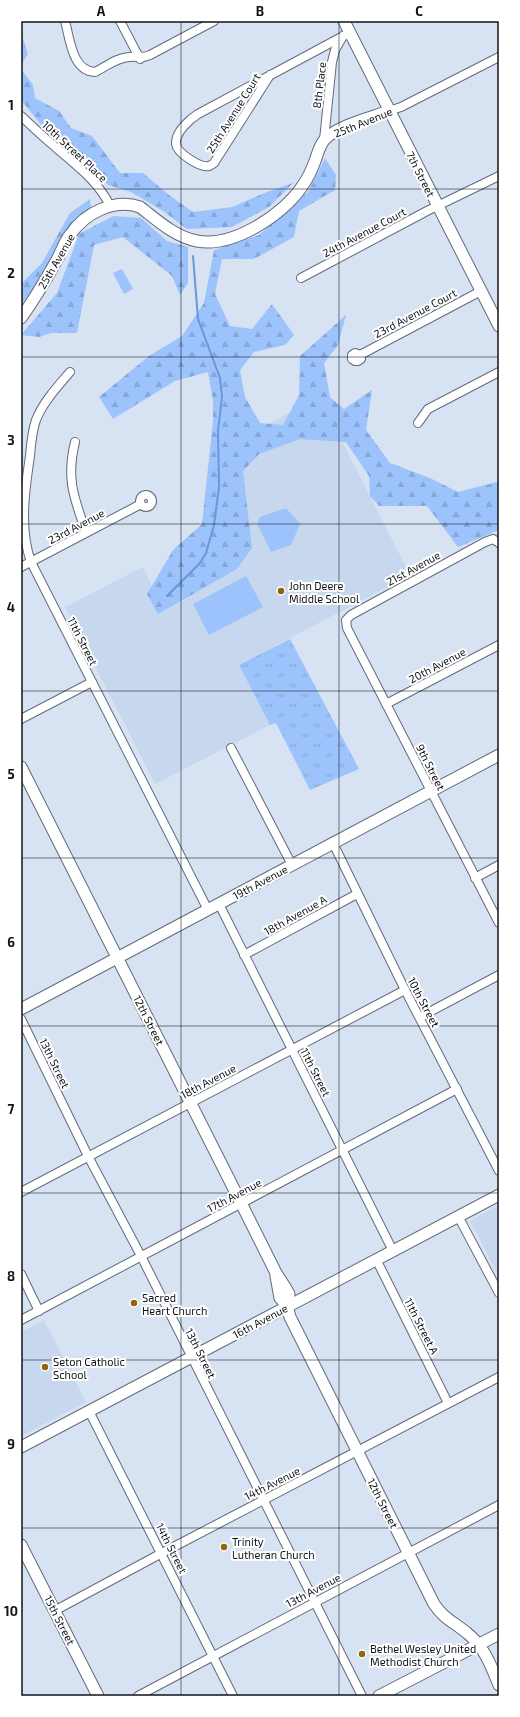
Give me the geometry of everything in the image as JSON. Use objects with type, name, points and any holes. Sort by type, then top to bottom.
[{"type":"street","points":[[64,21],[77,63],[88,72],[94,72],[118,60],[130,57],[140,59],[150,56],[214,21]]},
{"type":"street","points":[[120,21],[140,59]]},
{"type":"street","name":"7th Street","points":[[344,21],[347,34],[389,111],[481,291],[496,314],[499,326]]},
{"type":"street","name":"25th Avenue Court","points":[[270,75],[214,162],[208,166],[204,166],[179,151],[176,140],[193,117],[270,75],[347,34]]},
{"type":"street","name":"8th Place","points":[[324,140],[332,62],[335,50],[347,34]]},
{"type":"street","name":"25th Avenue","points":[[21,318],[55,264],[70,235],[88,217],[110,206],[126,204],[140,207],[176,233],[196,241],[212,242],[226,240],[271,218],[284,207],[302,186],[316,160],[319,148],[324,140],[339,130],[401,107],[499,58]]},
{"type":"street","name":"10th Street Place","points":[[21,116],[52,145],[78,166],[104,193],[110,206]]},
{"type":"street","name":"24th Avenue Court","points":[[301,278],[438,206],[499,176]]},
{"type":"street","name":"23rd Avenue Court","points":[[360,355],[481,291]]},
{"type":"street","name":"11th Street","points":[[70,372],[43,407],[36,419],[32,440],[24,510],[26,544],[31,562],[208,910]]},
{"type":"street","points":[[418,423],[428,410],[499,372]]},
{"type":"street","points":[[75,442],[70,476],[72,489],[86,532]]},
{"type":"street","name":"23rd Avenue","points":[[21,567],[141,504]]},
{"type":"street","name":"21st Avenue","points":[[346,620],[351,614],[496,541]]},
{"type":"street","name":"9th Street","points":[[346,620],[347,628],[499,923]]},
{"type":"street","name":"20th Avenue","points":[[386,704],[499,645]]},
{"type":"street","points":[[21,719],[92,682]]},
{"type":"street","points":[[230,748],[292,865]]},
{"type":"street","name":"19th Avenue","points":[[21,1009],[499,755]]},
{"type":"street","name":"12th Street","points":[[21,767],[276,1272],[289,1294],[287,1306],[290,1317],[438,1610],[448,1620],[467,1632],[479,1644],[499,1685]]},
{"type":"street","name":"10th Street","points":[[333,843],[405,990],[499,1171]]},
{"type":"street","points":[[476,878],[499,865]]},
{"type":"street","name":"18th Avenue A","points":[[244,955],[357,894]]},
{"type":"street","name":"11th Street","points":[[219,904],[393,1251]]},
{"type":"street","points":[[420,1017],[499,975]]},
{"type":"street","name":"18th Avenue","points":[[21,1192],[405,990]]},
{"type":"street","name":"13th Street","points":[[21,1019],[88,1156],[141,1256],[362,1696]]},
{"type":"street","name":"17th Avenue","points":[[21,1320],[457,1089]]},
{"type":"street","name":"16th Avenue","points":[[21,1447],[499,1195]]},
{"type":"street","points":[[458,1216],[499,1293]]},
{"type":"street","name":"11th Street A","points":[[376,1260],[448,1403]]},
{"type":"street","points":[[21,1274],[39,1311]]},
{"type":"street","name":"14th Avenue","points":[[56,1610],[499,1377]]},
{"type":"street","name":"14th Street","points":[[89,1411],[233,1696]]},
{"type":"street","name":"13th Avenue","points":[[138,1696],[499,1505]]},
{"type":"street","name":"15th Street","points":[[21,1545],[56,1610],[98,1696]]},
{"type":"street","points":[[379,1696],[499,1634]]},
{"type":"shaded area","name":"John Deere Middle School","points":[[320,398],[410,575],[239,665],[270,725],[155,784],[65,607],[143,567],[163,609],[209,562],[223,446]]},
{"type":"shaded area","points":[[499,1205],[499,1277],[470,1221]]},
{"type":"shaded area","name":"Seton Catholic School","points":[[44,1320],[86,1402],[21,1436],[21,1332]]},
{"type":"green space","points":[[21,33],[28,54],[21,65]]},
{"type":"green space","points":[[21,69],[33,85],[35,98],[59,111],[71,128],[92,136],[120,173],[143,173],[169,195],[193,212],[232,207],[293,183],[269,207],[232,227],[187,229],[163,211],[131,192],[108,185],[63,140],[43,127],[21,100]]},
{"type":"green space","points":[[325,158],[336,175],[335,190],[299,211],[294,237],[254,259],[222,259],[215,294],[230,326],[252,329],[272,304],[294,335],[285,345],[254,352],[240,370],[245,397],[260,423],[283,425],[299,395],[300,356],[346,315],[338,345],[324,363],[330,397],[344,409],[372,390],[366,430],[390,463],[430,478],[458,492],[497,482],[499,485],[499,530],[458,547],[427,506],[379,506],[370,496],[369,476],[346,442],[300,439],[259,454],[243,471],[252,548],[237,569],[158,614],[147,594],[173,550],[202,524],[213,421],[213,401],[208,372],[175,381],[113,419],[99,397],[149,356],[182,336],[204,303],[214,250],[259,235],[308,192]]},
{"type":"green space","points":[[90,199],[91,210],[62,236],[45,274],[21,305],[21,284],[42,263],[70,213]]},
{"type":"green space","points":[[113,216],[141,218],[167,241],[188,247],[188,283],[180,295],[172,276],[123,237],[94,245],[77,333],[51,333],[39,337],[21,335],[57,293],[79,234]]},
{"type":"green space","points":[[122,269],[133,289],[124,294],[113,273]]},
{"type":"green space","points":[[286,508],[300,524],[291,545],[271,552],[257,524],[260,517]]},
{"type":"green space","points":[[246,576],[263,607],[209,635],[193,604]]},
{"type":"green space","points":[[290,639],[359,769],[310,790],[276,723],[270,725],[239,665]]},
{"type":"waterway","points":[[167,596],[200,563],[206,553],[214,525],[219,487],[218,431],[222,397],[220,378],[198,319],[193,256]]},
{"type":"place","name":"John Deere Middle School","points":[[281,591]]},
{"type":"place","name":"Sacred Heart Church","points":[[134,1303]]},
{"type":"place","name":"Seton Catholic School","points":[[45,1367]]},
{"type":"place","name":"Trinity Lutheran Church","points":[[224,1547]]},
{"type":"place","name":"Bethel Wesley United Methodist Church","points":[[362,1654]]}]
